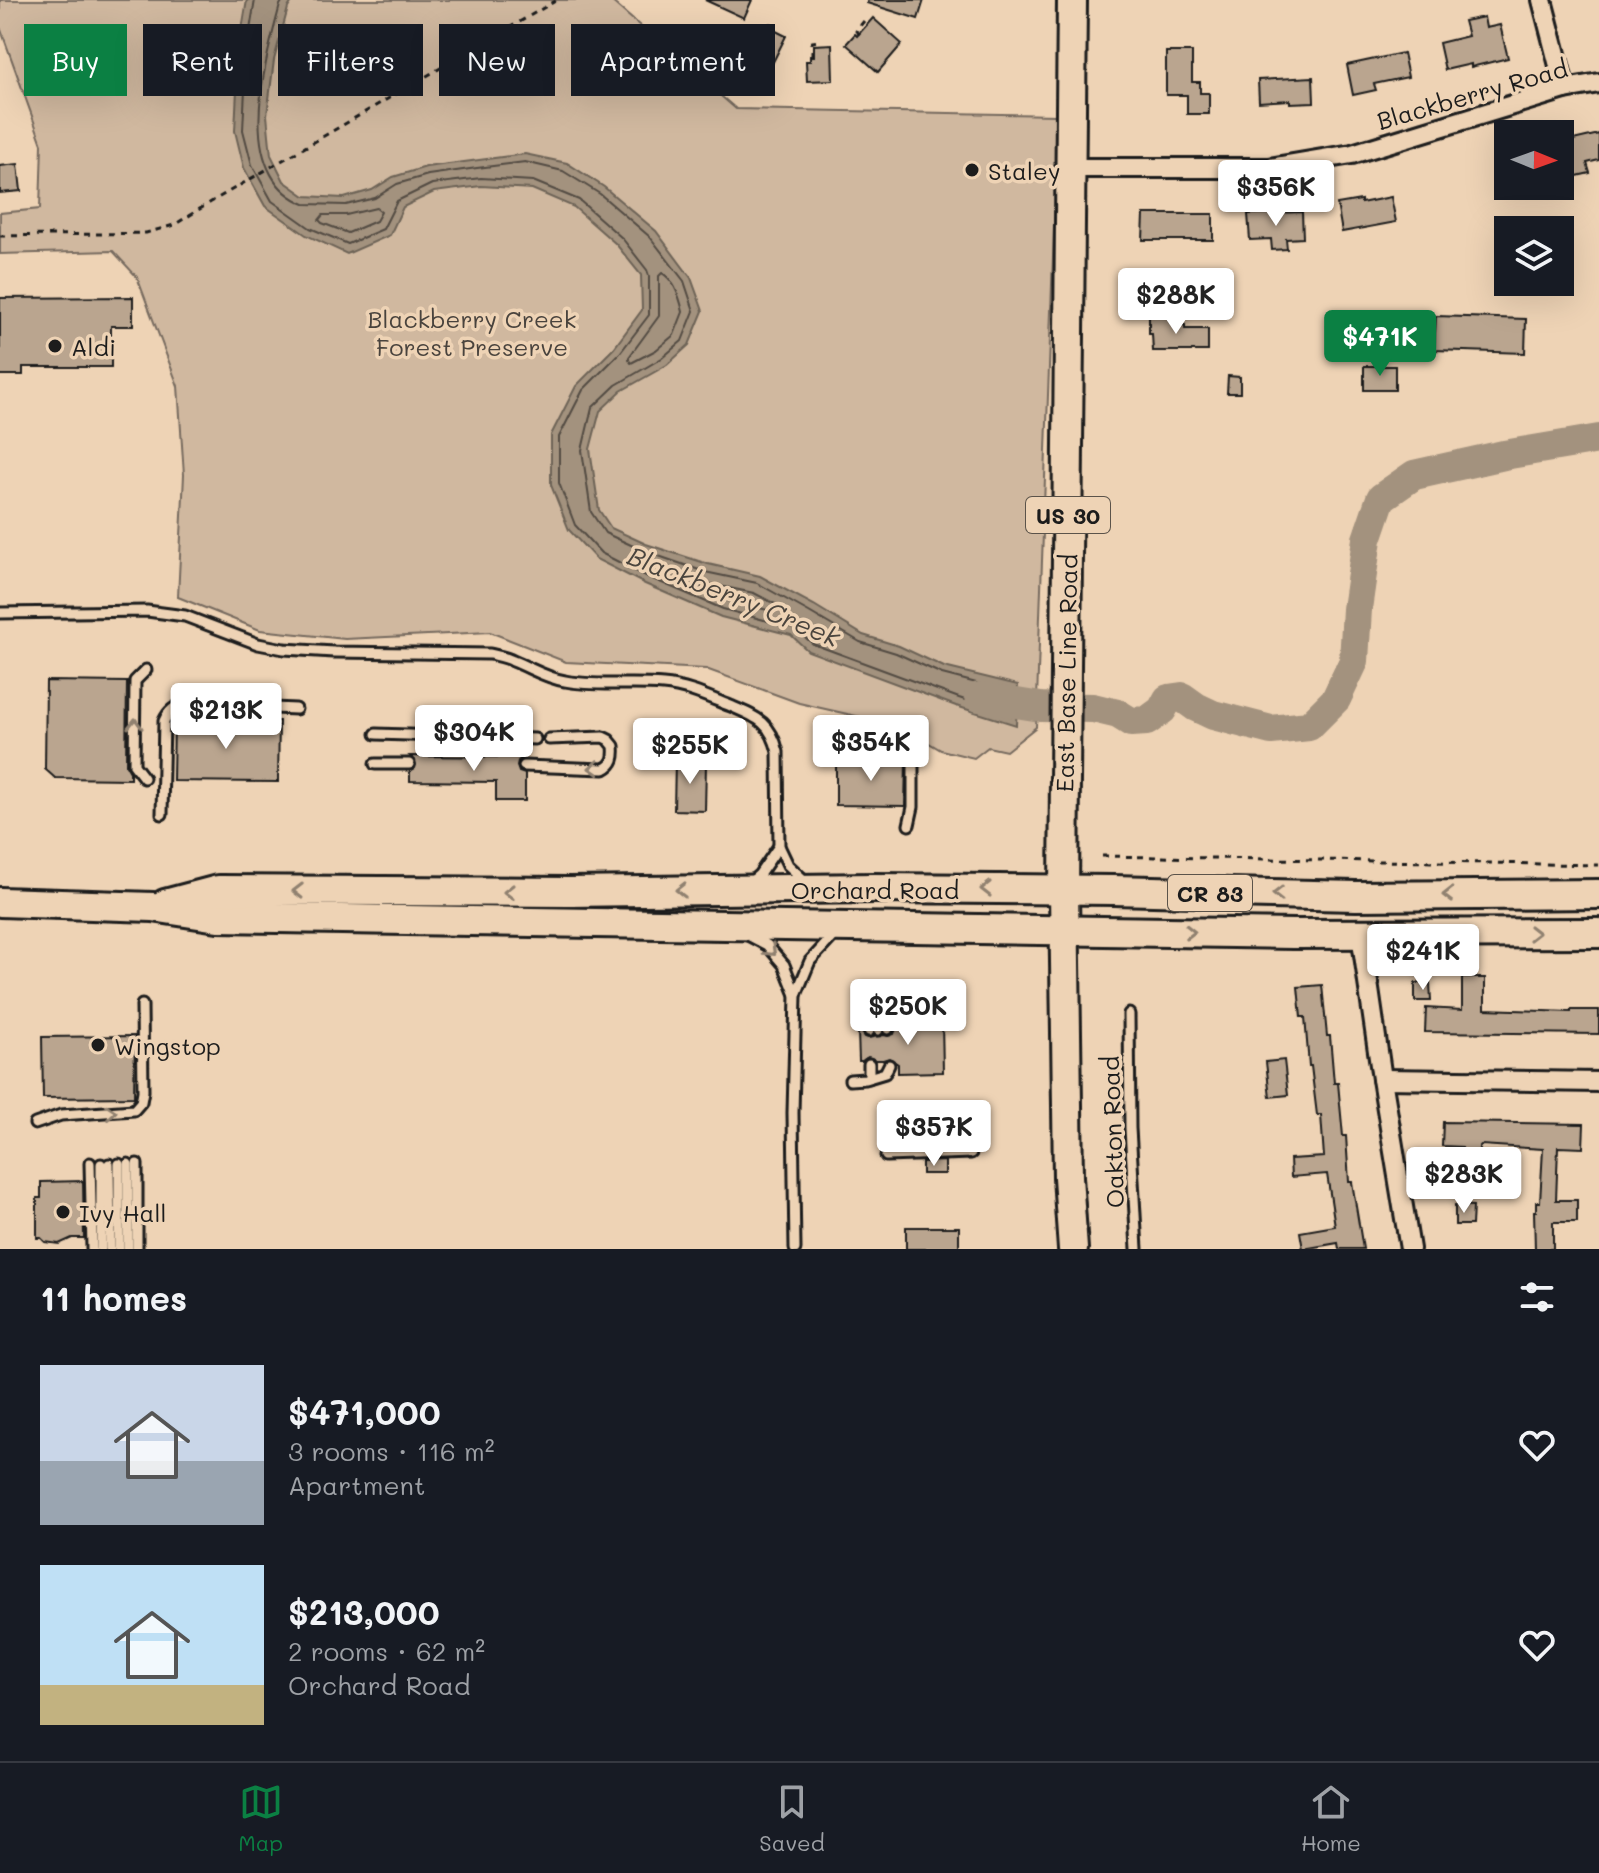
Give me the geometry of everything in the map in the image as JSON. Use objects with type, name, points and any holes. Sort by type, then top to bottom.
[{"type":"main road","name":"East Base Line Road","points":[[1072,0],[1064,930],[1068,1177],[1073,1249]]},
{"type":"main road","name":"Orchard Road","points":[[153,907],[218,890],[569,892],[815,889],[1356,896],[1599,894]]},
{"type":"main road","name":"Orchard Road","points":[[0,902],[153,907],[218,917],[1361,934],[1599,933]]},
{"type":"street","points":[[1542,0],[1565,89]]},
{"type":"street","name":"Blackberry Road","points":[[1072,168],[1269,168],[1352,154],[1565,89],[1599,83]]},
{"type":"street","points":[[1361,934],[1410,1249]]},
{"type":"street","points":[[1382,1079],[1599,1082]]},
{"type":"lane","points":[[0,613],[169,613],[185,616],[258,644],[284,649],[490,654],[562,681],[664,685],[695,691],[758,718],[775,738],[778,752],[779,846],[788,865],[815,889]]},
{"type":"lane","points":[[144,778],[134,765],[135,681],[146,670]]},
{"type":"lane","points":[[162,814],[164,721],[172,710],[184,704],[296,709]]},
{"type":"lane","points":[[376,734],[535,739]]},
{"type":"lane","points":[[524,766],[604,769],[611,766],[614,746],[603,737],[549,739]]},
{"type":"lane","points":[[909,825],[913,807],[913,753]]},
{"type":"lane","points":[[375,764],[409,764]]},
{"type":"lane","points":[[732,890],[746,885],[759,875],[779,846]]},
{"type":"lane","points":[[729,924],[767,945],[784,965],[796,995]]},
{"type":"lane","points":[[795,1249],[793,1113],[796,995],[810,961],[843,926]]},
{"type":"lane","points":[[35,1124],[61,1115],[134,1110],[141,1102],[143,1091],[142,1005]]},
{"type":"lane","points":[[874,1006],[869,1016],[879,1030],[889,1015],[890,1005]]},
{"type":"lane","name":"Oakton Road","points":[[1129,1014],[1130,1128],[1137,1249]]},
{"type":"lane","points":[[869,1064],[873,1077]]},
{"type":"lane","points":[[850,1080],[885,1073],[884,1064]]},
{"type":"lane","points":[[886,1156],[971,1153]]},
{"type":"lane","points":[[92,1249],[114,1164]]},
{"type":"lane","points":[[101,1249],[114,1164]]},
{"type":"lane","points":[[110,1249],[114,1164]]},
{"type":"lane","points":[[114,1164],[119,1249]]},
{"type":"lane","points":[[114,1164],[128,1249]]},
{"type":"lane","points":[[114,1164],[137,1249]]},
{"type":"path","points":[[0,236],[146,233],[174,225],[557,0]]},
{"type":"path","points":[[860,34],[856,31],[864,21]]},
{"type":"path","points":[[775,26],[779,27]]},
{"type":"path","points":[[812,56],[812,42],[821,41]]},
{"type":"path","points":[[1102,856],[1599,865]]},
{"type":"green space","name":"Blackberry Creek Forest Preserve","points":[[0,0],[610,0],[638,24],[571,24],[571,96],[721,96],[736,109],[1056,115],[1036,727],[1006,751],[988,747],[974,758],[941,750],[900,726],[799,703],[706,669],[566,662],[490,632],[345,639],[260,630],[178,597],[184,475],[178,386],[137,277],[113,251],[0,254],[0,213],[40,209],[42,144],[25,96],[127,96],[127,24],[24,24],[24,94],[0,27]]},
{"type":"water","points":[[247,0],[293,0],[284,24],[278,24],[278,45],[267,115],[271,155],[284,181],[305,196],[344,198],[372,190],[393,177],[426,167],[525,154],[567,163],[604,187],[656,231],[691,278],[703,311],[689,345],[667,365],[621,391],[600,411],[590,449],[599,510],[611,528],[646,544],[708,564],[760,576],[863,635],[899,646],[944,667],[1018,685],[1016,725],[808,651],[791,635],[721,617],[596,559],[569,530],[551,485],[551,435],[576,386],[614,348],[642,310],[641,275],[616,244],[574,207],[532,189],[481,186],[434,192],[403,207],[390,235],[347,254],[306,235],[265,206],[244,168],[235,131],[237,96],[262,96],[262,24],[243,24]]},
{"type":"building","points":[[705,0],[752,0],[744,18]]},
{"type":"building","points":[[868,0],[924,0],[918,19],[867,3]]},
{"type":"building","points":[[1484,17],[1486,28],[1500,25],[1508,58],[1445,70],[1439,43],[1468,36],[1464,21]]},
{"type":"building","points":[[873,18],[902,44],[878,72],[846,44]]},
{"type":"building","points":[[775,30],[786,36],[775,58]]},
{"type":"building","points":[[832,44],[833,80],[807,81],[806,61],[814,56],[814,45]]},
{"type":"building","points":[[1166,52],[1192,52],[1192,82],[1200,82],[1200,93],[1209,93],[1209,114],[1187,114],[1187,95],[1166,95]]},
{"type":"building","points":[[1403,53],[1408,77],[1374,84],[1376,90],[1353,95],[1347,65]]},
{"type":"building","points":[[1313,77],[1314,102],[1259,102],[1258,80]]},
{"type":"building","points":[[1599,134],[1599,160],[1587,163],[1590,173],[1574,177],[1574,140]]},
{"type":"building","points":[[18,164],[21,191],[0,193],[0,166]]},
{"type":"building","points":[[1391,197],[1396,222],[1342,232],[1337,204]]},
{"type":"building","points":[[1302,212],[1303,238],[1286,239],[1287,249],[1272,250],[1271,239],[1250,240],[1248,214]]},
{"type":"building","points":[[1144,214],[1213,214],[1213,240],[1143,240]]},
{"type":"building","name":"Aldi","points":[[133,297],[133,326],[111,326],[111,367],[23,367],[23,375],[0,375],[0,298]]},
{"type":"building","points":[[1149,316],[1172,316],[1172,325],[1185,325],[1185,329],[1208,329],[1208,351],[1153,351]]},
{"type":"building","points":[[1436,316],[1526,319],[1525,353],[1434,350]]},
{"type":"building","points":[[1364,366],[1395,366],[1395,390],[1364,390]]},
{"type":"building","points":[[1228,376],[1240,377],[1240,393],[1227,393]]},
{"type":"building","points":[[46,681],[127,682],[126,765],[130,779],[55,778],[45,769]]},
{"type":"building","points":[[174,720],[279,721],[278,782],[173,781]]},
{"type":"building","points":[[410,756],[523,757],[517,766],[519,772],[525,774],[525,801],[496,801],[496,782],[410,781],[410,771],[416,765]]},
{"type":"building","points":[[836,760],[906,761],[905,806],[836,805]]},
{"type":"building","points":[[675,761],[706,762],[705,811],[674,810]]},
{"type":"building","points":[[1462,978],[1485,978],[1485,1009],[1599,1010],[1599,1034],[1425,1032],[1426,1008],[1462,1010]]},
{"type":"building","points":[[1415,983],[1430,983],[1431,1001],[1415,1001]]},
{"type":"building","points":[[1322,985],[1334,1083],[1338,1083],[1343,1136],[1346,1136],[1349,1182],[1352,1182],[1363,1249],[1339,1249],[1338,1243],[1303,1249],[1300,1232],[1335,1226],[1327,1174],[1291,1177],[1290,1159],[1324,1157],[1321,1115],[1317,1115],[1305,1017],[1301,1017],[1298,987]]},
{"type":"building","points":[[942,1021],[943,1072],[898,1073],[898,1064],[889,1058],[876,1060],[868,1057],[859,1061],[858,1032],[868,1038],[888,1036],[898,1029],[898,1022]]},
{"type":"building","points":[[135,1036],[134,1097],[43,1098],[42,1037]]},
{"type":"building","points":[[1284,1060],[1288,1095],[1270,1097],[1266,1062]]},
{"type":"building","points":[[1443,1122],[1584,1124],[1583,1148],[1558,1147],[1556,1200],[1577,1200],[1577,1222],[1553,1222],[1553,1249],[1535,1249],[1534,1211],[1536,1202],[1540,1202],[1543,1149],[1481,1145],[1478,1174],[1461,1173],[1462,1147],[1442,1146]]},
{"type":"building","points":[[949,1126],[945,1146],[922,1147],[922,1127]]},
{"type":"building","points":[[945,1161],[945,1174],[922,1174],[922,1162]]},
{"type":"building","points":[[83,1181],[84,1238],[72,1238],[59,1244],[37,1238],[37,1198],[41,1198],[41,1182]]},
{"type":"building","points":[[1455,1205],[1473,1206],[1472,1225],[1455,1225]]},
{"type":"building","points":[[906,1227],[959,1227],[959,1249],[906,1249]]},
{"type":"waterway","name":"Blackberry Creek","points":[[979,697],[1041,707],[1093,708],[1118,714],[1131,722],[1147,721],[1162,710],[1168,699],[1182,697],[1213,715],[1271,730],[1309,726],[1336,699],[1354,661],[1357,609],[1367,539],[1381,498],[1414,475],[1504,455],[1599,439]]},
{"type":"place","name":"Staley","points":[[972,170]]},
{"type":"place","name":"Aldi","points":[[55,346]]},
{"type":"place","name":"Wingstop","points":[[98,1045]]},
{"type":"place","name":"Ivy Hall","points":[[63,1212]]}]
